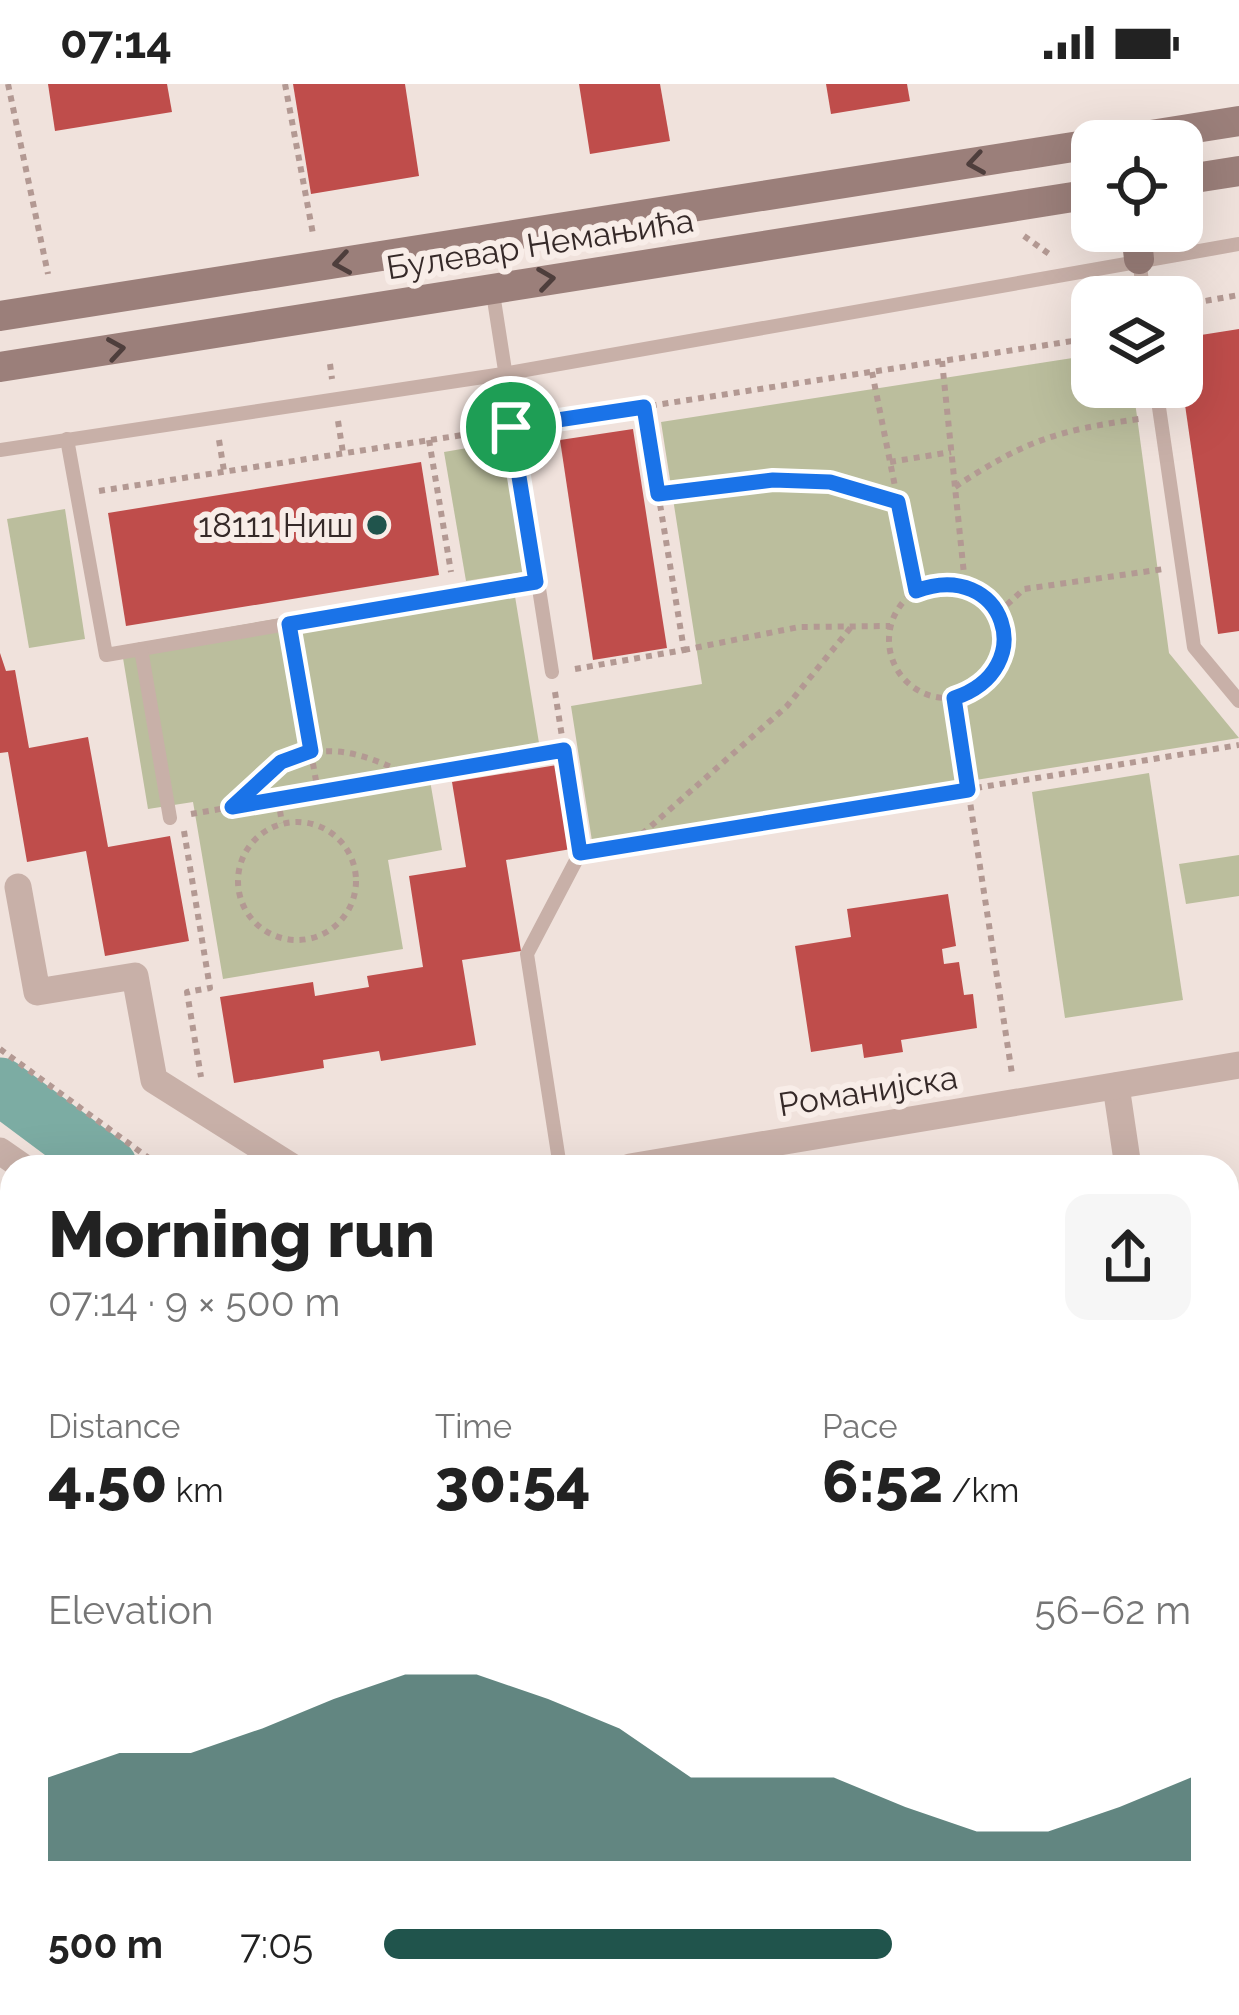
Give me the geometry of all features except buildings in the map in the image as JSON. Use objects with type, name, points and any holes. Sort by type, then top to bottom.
[{"type":"street","points":[[1203,127],[1239,121]]},
{"type":"street","name":"Булевар Немањића","points":[[0,316],[1071,147]]},
{"type":"street","points":[[1203,177],[1239,171]]},
{"type":"street","name":"Булевар Немањића","points":[[0,367],[1071,197]]},
{"type":"street","points":[[18,887],[37,992],[135,976],[154,1080],[273,1155]]},
{"type":"street","name":"Романијска","points":[[704,1155],[1239,1065]]},
{"type":"street","points":[[1116,1086],[1126,1155]]},
{"type":"lane","points":[[1203,244],[1239,244]]},
{"type":"lane","points":[[0,449],[503,374],[1079,276],[1124,252]]},
{"type":"lane","points":[[492,287],[552,673]]},
{"type":"lane","points":[[1159,408],[1194,646],[1239,701]]},
{"type":"lane","points":[[68,439],[106,655],[497,588]]},
{"type":"lane","points":[[141,649],[170,818]]},
{"type":"lane","points":[[558,1155],[526,954],[580,853]]},
{"type":"path","points":[[8,84],[49,274]]},
{"type":"path","points":[[285,84],[313,234]]},
{"type":"path","points":[[1203,302],[1239,296]]},
{"type":"path","points":[[77,494],[1071,341]]},
{"type":"path","points":[[942,361],[964,584]]},
{"type":"path","points":[[872,372],[916,591]]},
{"type":"path","points":[[335,399],[343,453]]},
{"type":"path","points":[[644,407],[684,650]]},
{"type":"path","points":[[955,488],[1006,454],[1061,429],[1160,416]]},
{"type":"path","points":[[215,417],[224,471]]},
{"type":"path","points":[[429,440],[452,573]]},
{"type":"path","points":[[890,462],[951,452]]},
{"type":"path","points":[[658,494],[773,480],[830,482],[898,502]]},
{"type":"path","points":[[998,613],[1024,589],[1182,566]]},
{"type":"path","points":[[940,582],[964,584],[984,596],[998,613],[1005,634],[1003,657],[975,691],[954,698],[932,696],[911,686],[896,670],[889,649],[890,626],[900,606],[916,591],[940,582]]},
{"type":"path","points":[[289,624],[318,792]]},
{"type":"path","points":[[630,845],[787,706],[852,626]]},
{"type":"path","points":[[890,626],[799,627],[552,673],[580,853],[1239,745]]},
{"type":"path","points":[[954,698],[1018,1103]]},
{"type":"path","points":[[232,807],[281,762],[311,751],[343,749],[411,776]]},
{"type":"path","points":[[208,1115],[187,992],[210,988],[182,816],[564,750]]},
{"type":"path","points":[[278,799],[282,823]]},
{"type":"path","points":[[282,823],[323,827],[351,856],[355,896],[346,914],[317,937],[280,938],[263,929],[241,900],[238,881],[249,846],[282,823]]},
{"type":"path","points":[[0,1049],[144,1155]]},
{"type":"green space","points":[[1071,358],[1071,408],[1136,408],[1169,653],[1239,738],[592,841],[571,706],[702,684],[661,422]]},
{"type":"green space","points":[[502,442],[523,572],[466,581],[444,452]]},
{"type":"green space","points":[[65,509],[85,639],[29,648],[7,519]]},
{"type":"green space","points":[[512,578],[539,743],[427,763],[442,850],[388,860],[403,949],[223,979],[193,802],[148,809],[121,646]]},
{"type":"green space","points":[[1149,773],[1183,1000],[1065,1018],[1032,792]]},
{"type":"green space","points":[[1239,855],[1239,896],[1186,904],[1179,864]]},
{"type":"waterway","points":[[0,1086],[93,1155]]},
{"type":"place","name":"18111 Ниш","points":[[377,525]]},
{"type":"route","points":[[644,407],[658,494],[773,480],[830,482],[898,502],[916,591],[940,582],[964,584],[984,596],[998,613],[1005,634],[1003,657],[992,676],[975,691],[954,698],[968,790],[580,853],[564,750],[232,807],[281,762],[311,751],[289,624],[536,582],[511,427],[644,407]]}]
